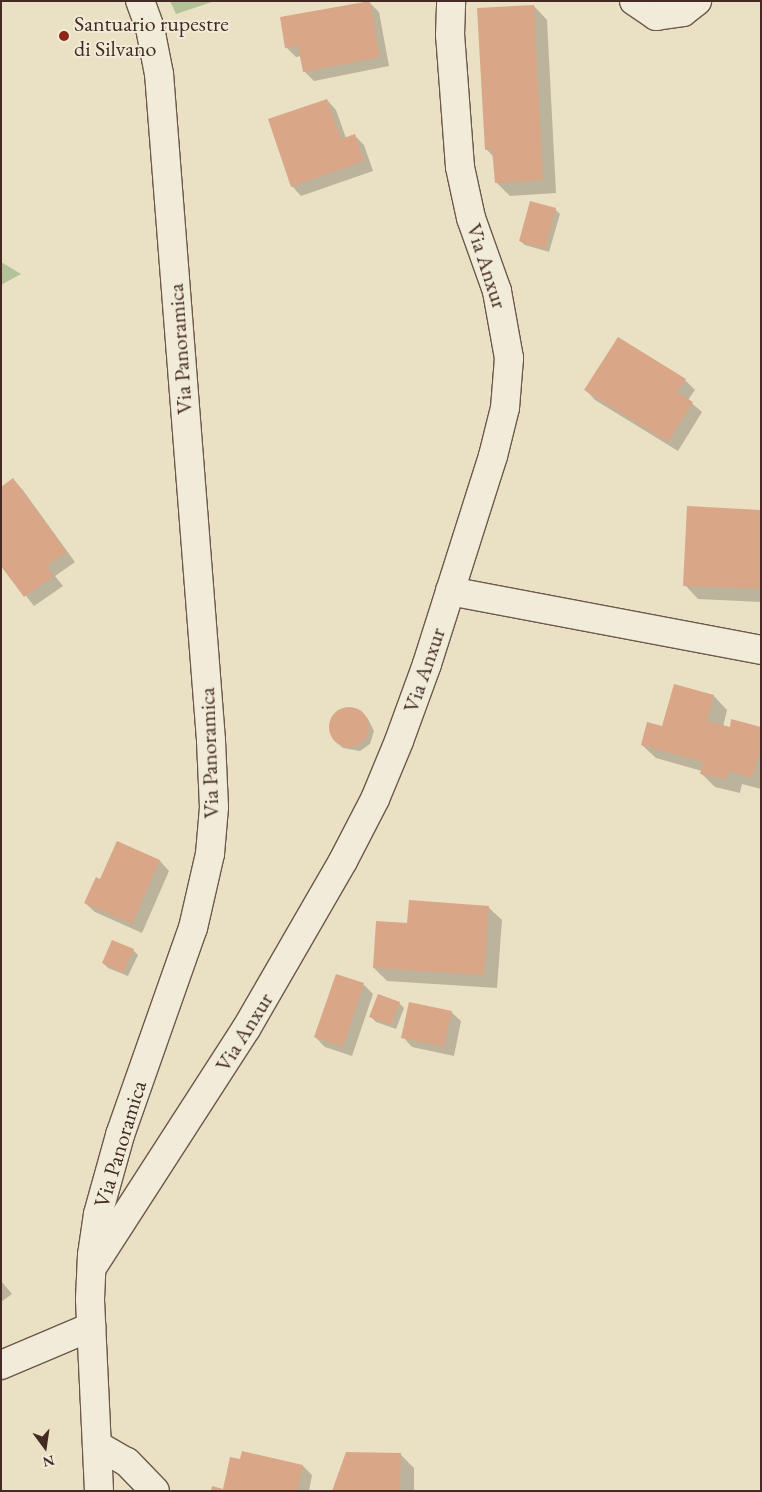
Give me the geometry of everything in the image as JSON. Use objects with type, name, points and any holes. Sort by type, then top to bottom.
[{"type":"street","name":"Via Panoramica","points":[[99,1491],[90,1271],[98,1214],[111,1162],[201,900],[210,854],[214,807],[211,740],[159,74],[150,28],[140,1]]},
{"type":"street","name":"Via Anxur","points":[[90,1271],[246,1029],[343,861],[374,799],[399,741],[450,591],[500,431],[505,408],[509,358],[497,291],[472,218],[460,168],[450,35],[451,1]]},
{"type":"street","points":[[634,1],[647,12],[664,16],[683,12],[698,1]]},
{"type":"street","points":[[450,591],[761,650]]},
{"type":"street","points":[[1,1365],[91,1327]]},
{"type":"street","points":[[97,1445],[127,1462],[155,1491]]},
{"type":"green space","points":[[170,1],[215,1],[176,14]]},
{"type":"green space","points":[[1,262],[21,274],[1,285]]},
{"type":"building","points":[[370,1],[380,57],[303,72],[298,46],[285,48],[280,17]]},
{"type":"building","points":[[534,5],[543,180],[495,183],[492,149],[485,150],[477,8]]},
{"type":"building","points":[[327,99],[341,139],[355,134],[364,161],[291,187],[268,119]]},
{"type":"building","points":[[530,201],[556,208],[545,249],[519,241]]},
{"type":"building","points":[[618,337],[686,379],[677,392],[693,402],[668,442],[584,390]]},
{"type":"building","points":[[13,478],[67,552],[47,566],[54,576],[24,597],[1,566],[1,487]]},
{"type":"building","points":[[687,506],[761,510],[761,589],[683,586]]},
{"type":"building","points":[[674,684],[714,695],[707,721],[730,727],[731,719],[761,727],[761,747],[752,778],[729,771],[726,780],[700,774],[703,762],[641,745],[647,722],[662,726]]},
{"type":"building","points":[[353,707],[360,710],[366,716],[369,727],[368,735],[360,744],[353,747],[345,747],[338,744],[330,735],[329,723],[332,716],[341,708]]},
{"type":"building","points":[[117,841],[160,860],[132,924],[84,903],[96,877],[100,879]]},
{"type":"building","points":[[409,900],[489,906],[484,975],[373,968],[376,921],[407,923]]},
{"type":"building","points":[[112,940],[134,949],[123,973],[102,963]]},
{"type":"building","points":[[336,974],[364,983],[343,1047],[314,1037]]},
{"type":"building","points":[[378,994],[400,1002],[391,1025],[369,1017]]},
{"type":"building","points":[[409,1002],[452,1011],[444,1047],[401,1038]]},
{"type":"building","points":[[242,1451],[303,1465],[297,1491],[211,1491],[212,1486],[223,1489],[230,1457],[240,1459]]},
{"type":"building","points":[[346,1452],[401,1453],[400,1491],[332,1491]]},
{"type":"place","name":"Santuario rupestre di Silvano","points":[[64,36]]}]
